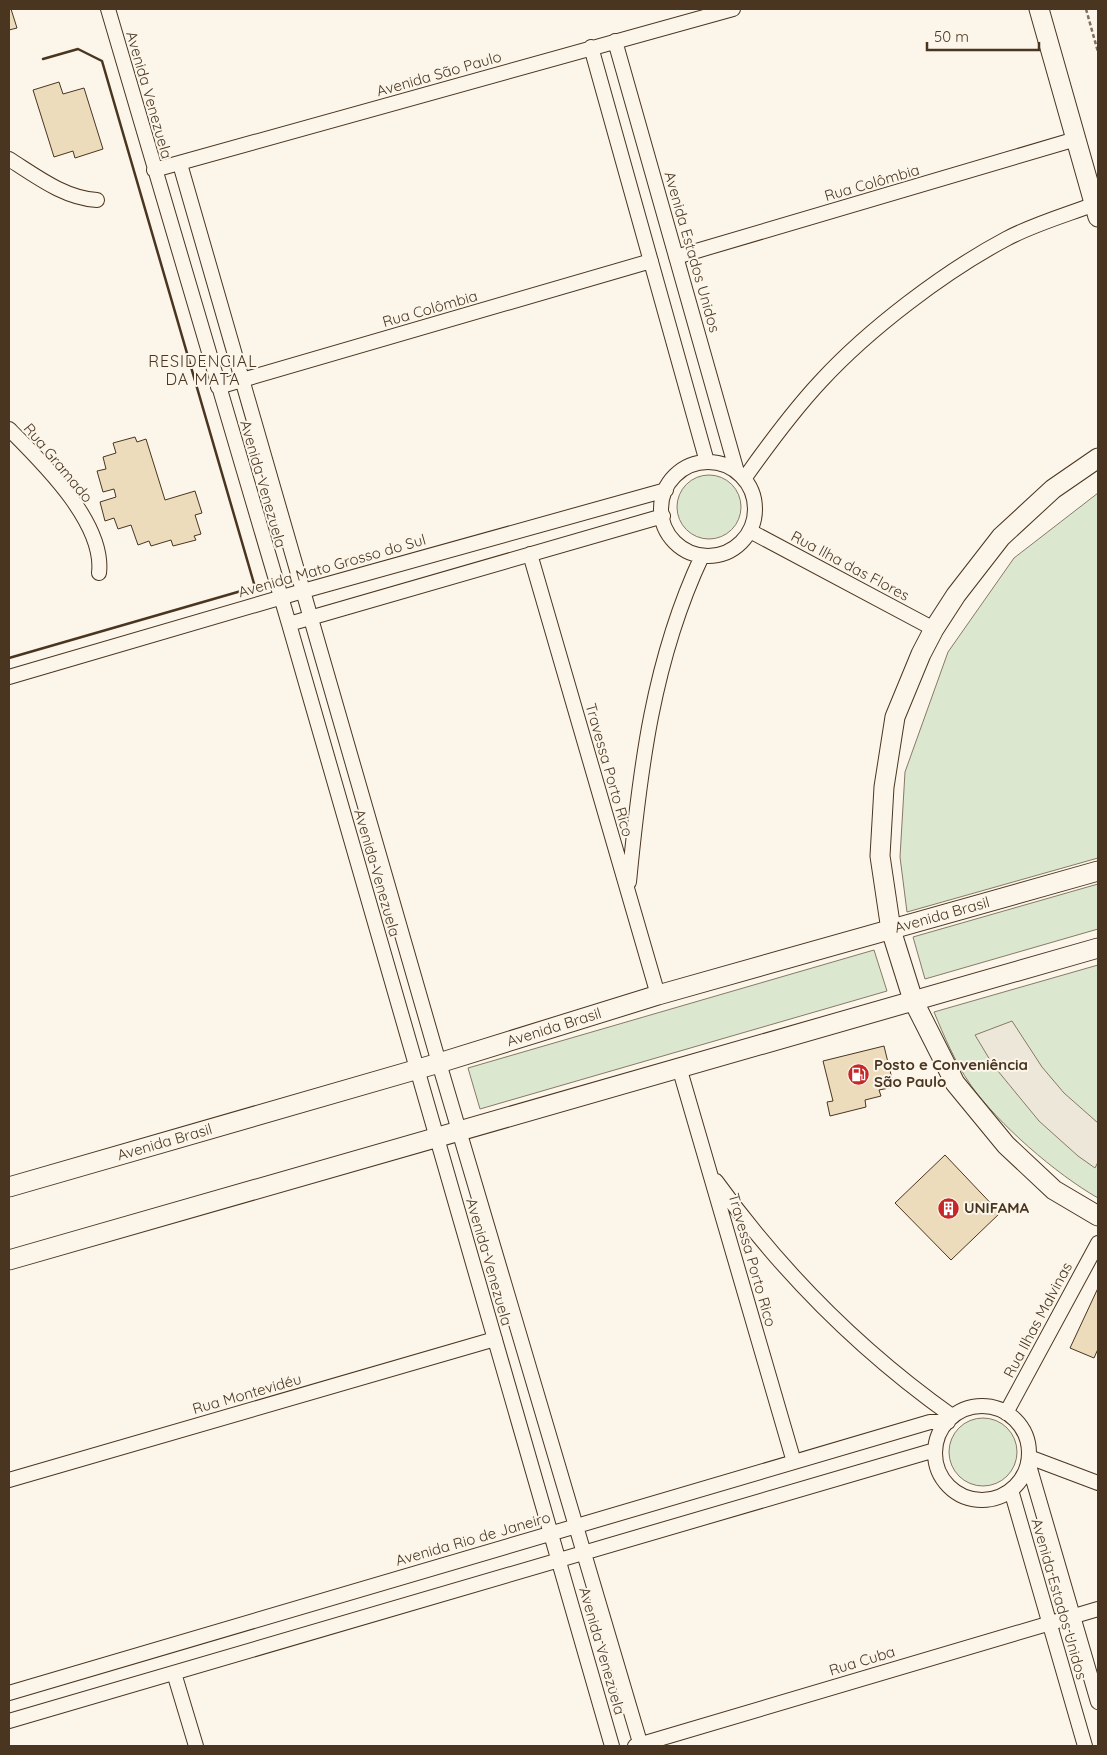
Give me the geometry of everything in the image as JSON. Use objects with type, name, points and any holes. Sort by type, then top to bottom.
[{"type":"street","name":"Avenida Venezuela","points":[[108,9],[552,1533],[612,1746]]},
{"type":"street","name":"Avenida São Paulo","points":[[154,170],[733,9]]},
{"type":"street","points":[[740,475],[821,380],[855,347],[915,298],[1007,238],[1096,210],[1039,9]]},
{"type":"street","name":"Avenida Estados Unidos","points":[[616,41],[676,257],[740,475]]},
{"type":"street","points":[[591,47],[707,462]]},
{"type":"street","name":"Rua Colômbia","points":[[676,257],[1076,139]]},
{"type":"street","points":[[9,159],[66,193],[82,199],[97,200]]},
{"type":"street","name":"Avenida Venezuela","points":[[180,164],[439,1063],[639,1746]]},
{"type":"street","name":"Rua Colômbia","points":[[218,387],[651,261]]},
{"type":"street","name":"Rua Gramado","points":[[9,429],[67,494],[88,526],[98,544],[101,559],[99,573]]},
{"type":"street","points":[[1098,458],[1053,489],[1001,537],[956,595],[934,629],[921,654],[895,717],[884,787],[880,856],[891,930],[913,1000],[955,1083],[1006,1145],[1054,1190],[1098,1216]]},
{"type":"street","points":[[707,462],[718,464],[740,475],[754,500],[755,516],[750,531],[742,542],[730,551],[702,556],[689,552],[678,544],[669,534],[663,516],[662,500],[673,479],[682,470],[707,462]]},
{"type":"street","name":"Avenida Mato Grosso do Sul","points":[[9,677],[280,597],[666,490]]},
{"type":"street","points":[[288,624],[663,516]]},
{"type":"street","name":"Rua llha das Flores","points":[[750,531],[934,629]]},
{"type":"street","name":"Travessa Porto Rico","points":[[530,554],[658,995]]},
{"type":"street","points":[[628,891],[636,810],[661,666],[673,626],[702,556]]},
{"type":"street","name":"Avenida Brasil","points":[[9,1187],[439,1063],[658,995],[1098,871]]},
{"type":"street","points":[[9,1260],[1098,948]]},
{"type":"street","name":"Travessa Porto Rico","points":[[679,1067],[794,1462]]},
{"type":"street","points":[[710,1173],[751,1230],[795,1281],[892,1372],[950,1419]]},
{"type":"street","name":"Rua Ilhas Malvinas","points":[[1006,1413],[1098,1242]]},
{"type":"street","name":"Rua Montevidéu","points":[[9,1480],[494,1339]]},
{"type":"street","points":[[978,1406],[994,1408],[1006,1413],[1020,1426],[1028,1440],[1029,1459],[1025,1473],[1011,1490],[1003,1496],[990,1500],[975,1500],[962,1496],[950,1488],[941,1477],[934,1459],[936,1440],[950,1419],[978,1406]]},
{"type":"street","name":"Avenida Rio de Janeiro","points":[[9,1693],[930,1422],[950,1419]]},
{"type":"street","points":[[9,1721],[935,1450]]},
{"type":"street","name":"Avenida Estados Unidos","points":[[1029,1459],[1098,1702]]},
{"type":"street","points":[[1029,1459],[1098,1483]]},
{"type":"street","name":"Avenida Estados Unidos","points":[[1011,1490],[1085,1746]]},
{"type":"street","name":"Rua Cuba","points":[[639,1746],[1098,1608]]},
{"type":"street","points":[[174,1672],[196,1746]]},
{"type":"path","points":[[1086,9],[1098,52]]},
{"type":"green space","points":[[709,475],[721,477],[732,484],[739,495],[741,507],[739,519],[732,530],[721,537],[709,539],[697,537],[686,530],[679,519],[677,507],[679,495],[686,484],[697,477]]},
{"type":"green space","points":[[1098,493],[1098,858],[907,912],[900,857],[905,772],[948,652],[1014,558]]},
{"type":"green space","points":[[1098,884],[1098,929],[925,979],[913,937]]},
{"type":"green space","points":[[874,950],[887,991],[480,1109],[468,1068]]},
{"type":"green space","points":[[1098,965],[1098,1198],[1046,1162],[996,1115],[970,1084],[959,1067],[934,1012]]},
{"type":"green space","points":[[990,1418],[1002,1424],[1011,1433],[1017,1445],[1015,1465],[1007,1476],[990,1486],[976,1486],[959,1476],[951,1465],[949,1445],[959,1428],[970,1420]]},
{"type":"shaded area","points":[[1012,1021],[1042,1067],[1064,1093],[1098,1123],[1098,1162],[1095,1168],[1078,1156],[1039,1121],[993,1065],[975,1035]]},
{"type":"building","points":[[9,9],[11,9],[17,28],[9,30]]},
{"type":"building","points":[[59,82],[63,94],[84,88],[103,149],[75,158],[73,151],[54,157],[33,90]]},
{"type":"building","points":[[135,437],[137,442],[146,439],[165,500],[195,491],[202,513],[195,515],[201,534],[194,536],[196,540],[173,546],[171,540],[151,546],[149,541],[138,545],[131,525],[118,529],[114,518],[105,521],[100,502],[116,497],[114,489],[103,492],[97,471],[106,469],[103,457],[116,453],[113,443]]},
{"type":"building","name":"Posto e Conveniência São Paulo","points":[[884,1046],[894,1087],[879,1090],[881,1096],[865,1100],[866,1107],[830,1116],[827,1102],[833,1101],[823,1061]]},
{"type":"building","name":"UNIFAMA","points":[[945,1155],[1000,1213],[951,1260],[895,1203]]},
{"type":"building","points":[[1098,1288],[1098,1349],[1094,1358],[1070,1348]]},
{"type":"wall","points":[[9,658],[255,587],[102,61],[78,49],[43,59]]},
{"type":"place","name":"Posto e Conveniência São Paulo","points":[[858,1074]]},
{"type":"place","name":"UNIFAMA","points":[[948,1208]]},
{"type":"district","name":"RESIDENCIAL DA MATA","points":[[203,370]]}]
